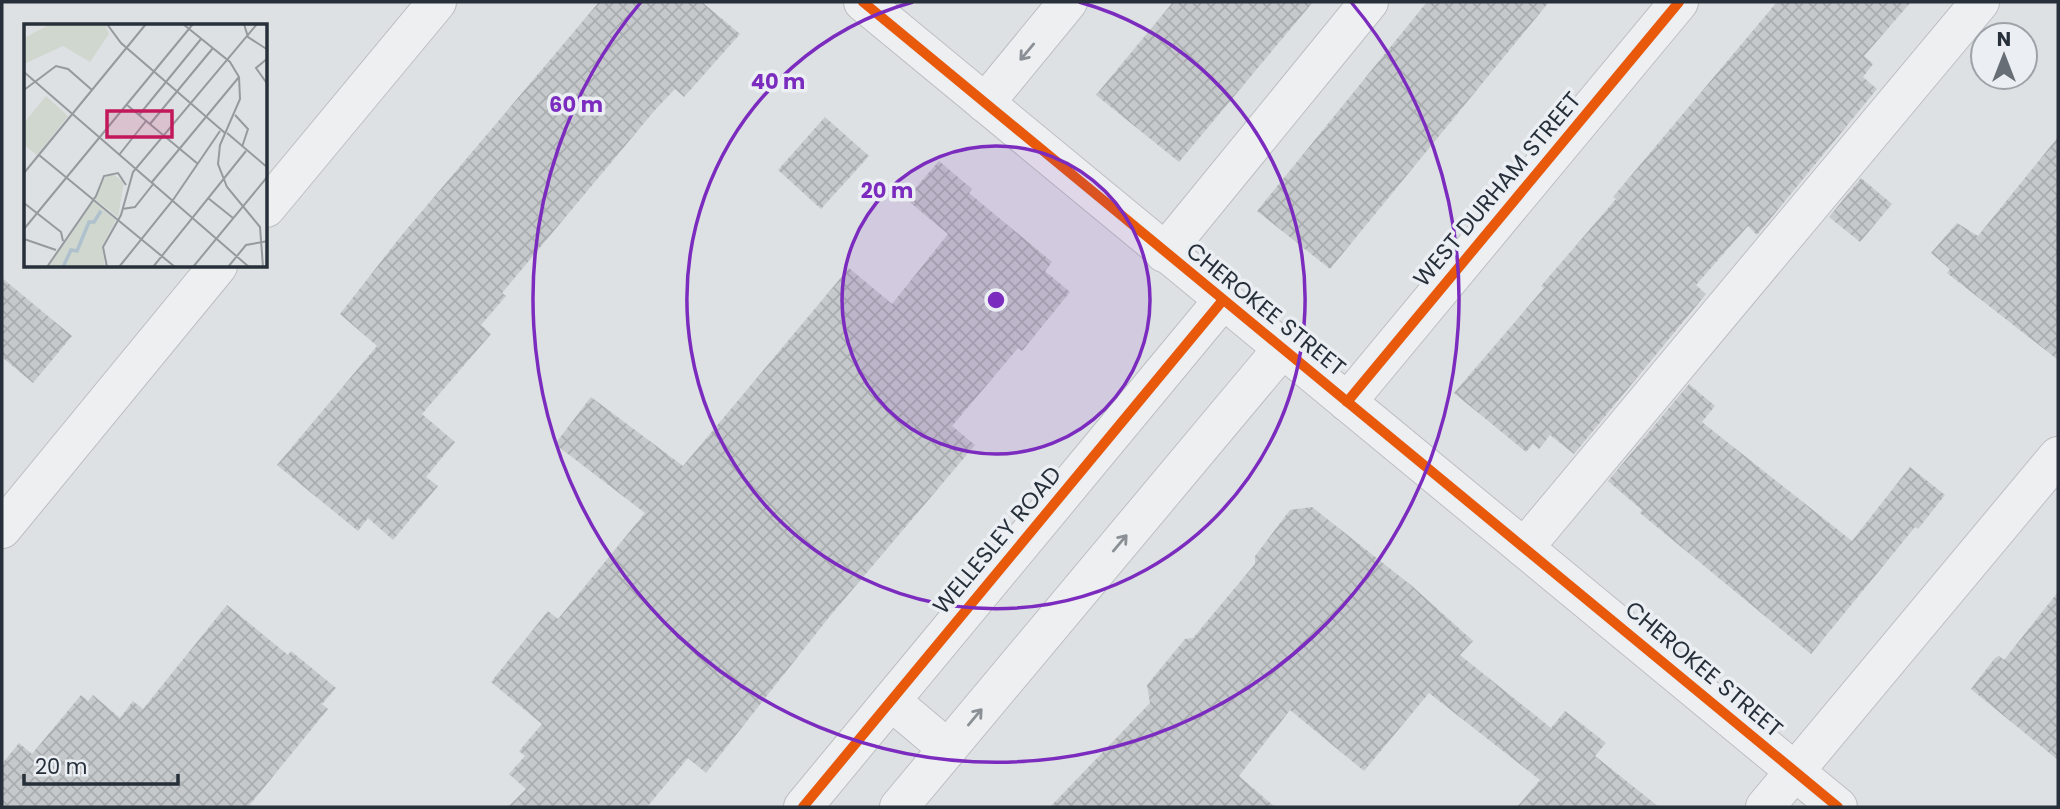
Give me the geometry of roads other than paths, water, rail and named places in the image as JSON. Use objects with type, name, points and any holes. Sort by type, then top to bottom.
[{"type":"street","points":[[268,206],[437,2]]},
{"type":"street","name":"CHEROKEE STREET","points":[[863,2],[1838,807]]},
{"type":"street","points":[[985,103],[1068,2]]},
{"type":"street","points":[[1164,253],[1369,2]]},
{"type":"street","name":"WEST DURHAM STREET","points":[[1347,402],[1679,2]]},
{"type":"street","points":[[1524,548],[1980,2]]},
{"type":"street","points":[[2,529],[216,268]]},
{"type":"street","name":"WELLESLEY ROAD","points":[[803,807],[1223,300]]},
{"type":"street","points":[[900,807],[1282,349]]},
{"type":"street","points":[[1765,807],[2058,456]]},
{"type":"street","points":[[891,701],[948,749]]}]
